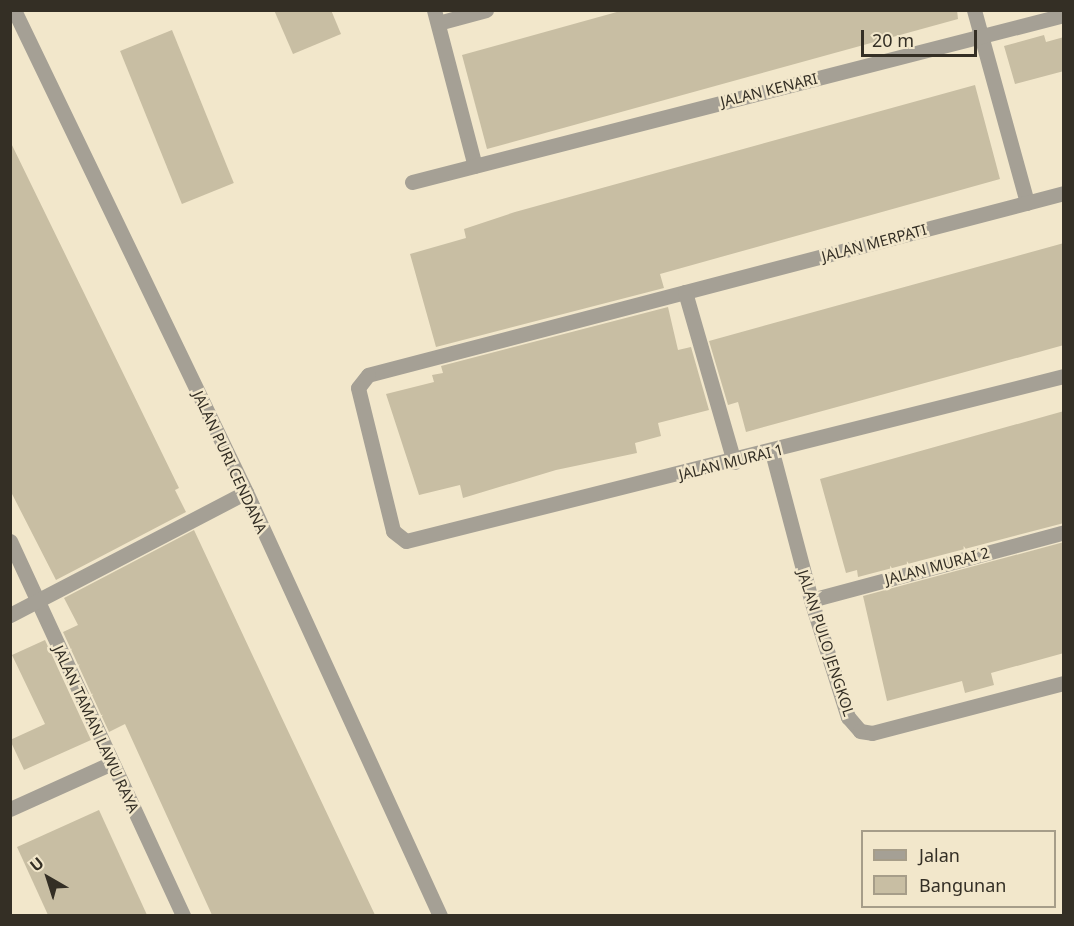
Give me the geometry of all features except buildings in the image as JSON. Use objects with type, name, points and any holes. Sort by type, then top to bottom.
[{"type":"street","name":"JALAN PURI CENDANA","points":[[14,10],[246,492],[440,915]]},
{"type":"street","points":[[475,166],[436,17],[486,10]]},
{"type":"street","points":[[974,10],[1028,203]]},
{"type":"street","name":"JALAN KENARI","points":[[412,182],[1064,15]]},
{"type":"street","name":"JALAN MERPATI","points":[[398,538],[358,388],[363,377],[1064,193]]},
{"type":"street","points":[[686,292],[734,462]]},
{"type":"street","name":"JALAN MURAI 1","points":[[398,538],[406,541],[734,462],[1064,376]]},
{"type":"street","name":"JALAN PULO JENGKOL","points":[[772,452],[811,600],[848,717],[860,732],[872,733],[1064,683]]},
{"type":"street","points":[[10,615],[246,492]]},
{"type":"street","name":"JALAN MURAI 2","points":[[811,600],[1064,532]]},
{"type":"street","name":"JALAN TAMAN LAWU RAYA","points":[[10,541],[183,915]]},
{"type":"street","points":[[10,809],[112,762]]}]
